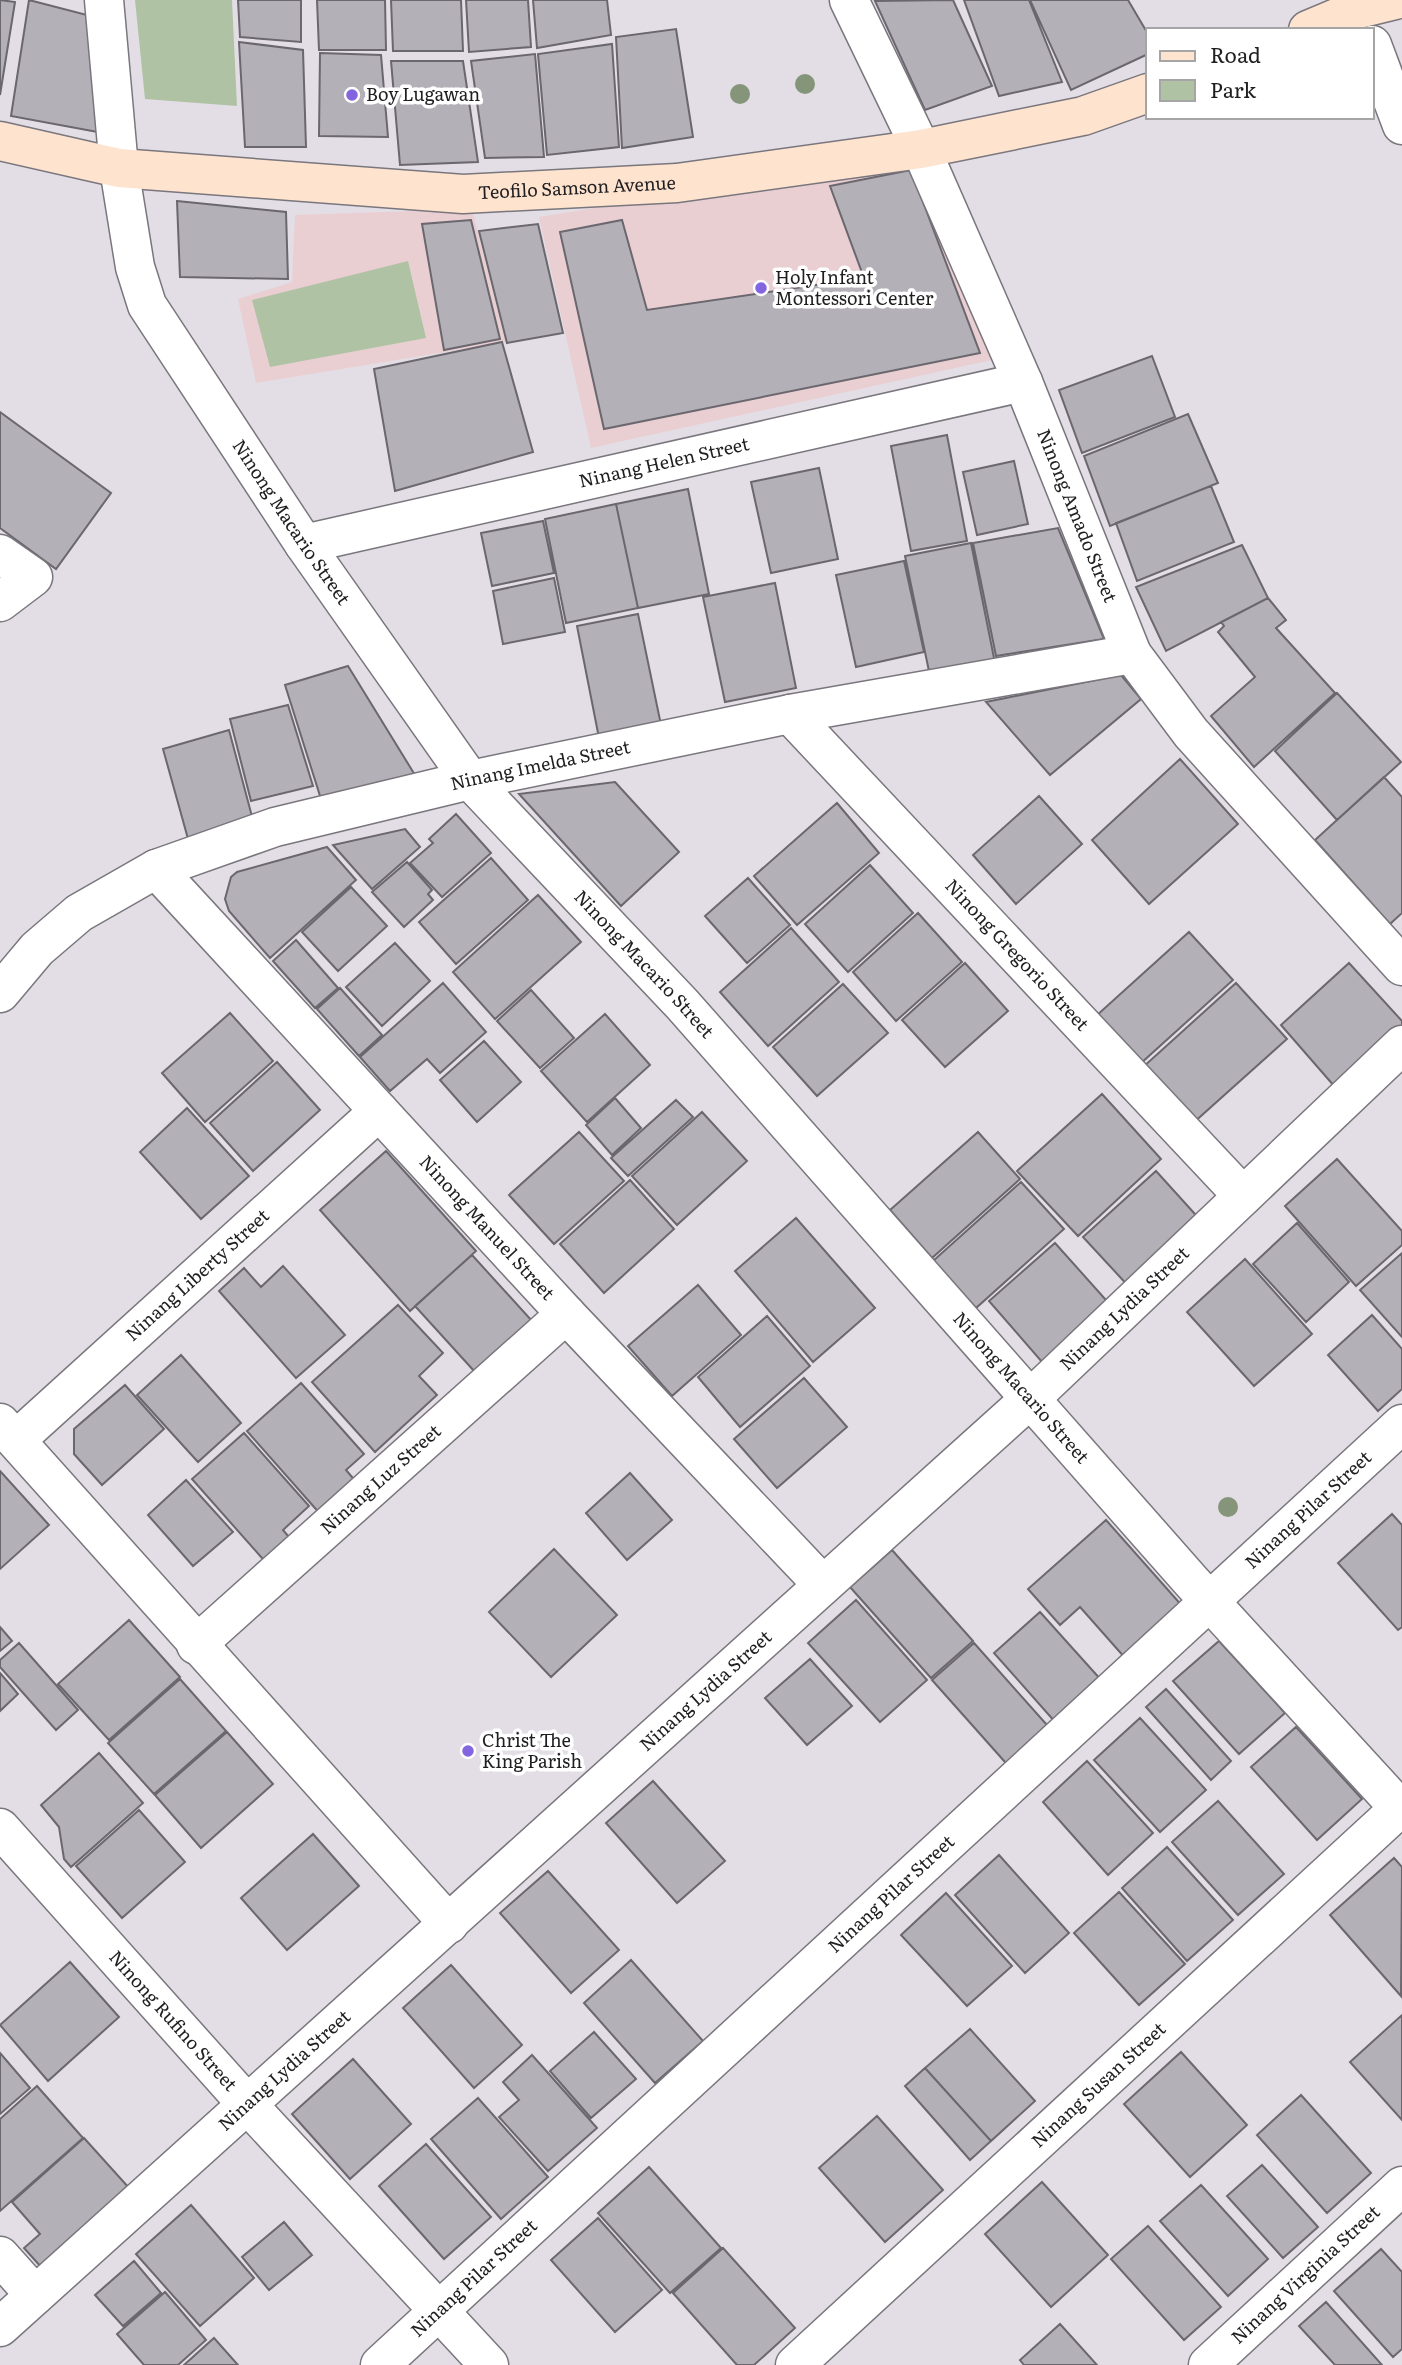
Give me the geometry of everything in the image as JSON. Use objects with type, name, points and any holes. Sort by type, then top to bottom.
[{"type":"main road","points":[[1314,28],[1395,0]]},
{"type":"main road","name":"Teofilo Samson Avenue","points":[[0,141],[119,168],[463,194],[677,183],[921,149],[1083,116],[1146,94]]},
{"type":"street","name":"Ninong Macario Street","points":[[104,0],[119,168],[135,267],[147,306],[304,544],[470,780],[682,1004],[1209,1601],[1401,1808]]},
{"type":"street","name":"Ninong Amado Street","points":[[849,0],[921,149],[1023,382],[1132,654],[1191,733],[1402,966]]},
{"type":"street","points":[[1374,50],[1402,125]]},
{"type":"street","name":"Ninang Helen Street","points":[[304,544],[1023,382]]},
{"type":"street","points":[[0,554],[33,577],[0,602]]},
{"type":"street","name":"Ninang Imelda Street","points":[[0,993],[37,949],[79,913],[156,869],[275,827],[470,780],[790,714],[1132,654]]},
{"type":"street","name":"Ninong Gregorio Street","points":[[790,714],[1243,1196]]},
{"type":"street","name":"Ninong Manuel Street","points":[[156,869],[566,1314],[823,1585]]},
{"type":"street","name":"Ninang Lydia Street","points":[[0,2327],[1031,1398],[1402,1045]]},
{"type":"street","name":"Ninang Liberty Street","points":[[8,1432],[379,1111]]},
{"type":"street","name":"Ninang Luz Street","points":[[196,1645],[566,1314]]},
{"type":"street","name":"Ninang Pilar Street","points":[[380,2365],[1402,1424]]},
{"type":"street","points":[[8,1432],[196,1645],[449,1924]]},
{"type":"street","name":"Ninang Susan Street","points":[[795,2365],[1401,1808]]},
{"type":"street","name":"Ninong Rufino Street","points":[[0,1828],[247,2104],[489,2365]]},
{"type":"street","name":"Ninang Virginia Street","points":[[1208,2365],[1402,2186]]},
{"type":"street","points":[[0,2256],[35,2295]]},
{"type":"shaded area","name":"Holy Infant Montessori Center","points":[[918,156],[992,360],[591,448],[539,217]]},
{"type":"shaded area","points":[[472,209],[506,342],[256,383],[238,299],[292,282],[295,215]]},
{"type":"green space","points":[[135,0],[232,0],[237,106],[145,99]]},
{"type":"green space","points":[[408,261],[426,338],[270,367],[252,300]]},
{"type":"building","points":[[0,0],[15,2],[0,95]]},
{"type":"building","points":[[29,0],[87,15],[103,133],[11,116]]},
{"type":"building","points":[[238,0],[301,0],[301,42],[240,37]]},
{"type":"building","points":[[317,0],[385,0],[386,50],[319,50]]},
{"type":"building","points":[[391,0],[461,0],[463,51],[393,51]]},
{"type":"building","points":[[466,0],[528,0],[531,47],[469,52]]},
{"type":"building","points":[[533,0],[607,0],[611,35],[537,48]]},
{"type":"building","points":[[953,0],[992,86],[925,110],[875,1]]},
{"type":"building","points":[[964,0],[1029,0],[1062,82],[999,96]]},
{"type":"building","points":[[1030,0],[1128,0],[1146,31],[1146,55],[1071,90]]},
{"type":"building","points":[[676,29],[693,137],[622,148],[616,37]]},
{"type":"building","points":[[239,42],[303,50],[306,147],[245,147]]},
{"type":"building","points":[[612,44],[619,147],[547,155],[538,54]]},
{"type":"building","name":"Boy Lugawan","points":[[320,53],[381,55],[388,137],[319,136]]},
{"type":"building","points":[[535,54],[544,157],[485,158],[471,61]]},
{"type":"building","points":[[391,61],[463,61],[478,162],[400,165]]},
{"type":"building","points":[[911,170],[980,353],[604,429],[560,232],[622,220],[647,310],[864,278],[830,186]]},
{"type":"building","points":[[177,201],[286,212],[288,279],[180,277]]},
{"type":"building","points":[[471,220],[500,339],[444,350],[422,224]]},
{"type":"building","points":[[538,224],[563,333],[507,343],[479,231]]},
{"type":"building","points":[[502,342],[533,452],[395,491],[374,369]]},
{"type":"building","points":[[1152,356],[1175,417],[1082,453],[1059,390]]},
{"type":"building","points":[[0,412],[111,493],[56,569],[0,528]]},
{"type":"building","points":[[1188,414],[1218,483],[1110,526],[1084,456]]},
{"type":"building","points":[[947,435],[967,541],[911,551],[891,446]]},
{"type":"building","points":[[1014,461],[1028,524],[977,535],[963,472]]},
{"type":"building","points":[[819,468],[838,559],[771,573],[751,482]]},
{"type":"building","points":[[1211,486],[1234,542],[1137,581],[1116,523]]},
{"type":"building","points":[[688,489],[709,594],[638,608],[616,504]]},
{"type":"building","points":[[616,504],[638,608],[566,623],[545,519]]},
{"type":"building","points":[[543,521],[554,573],[492,586],[481,533]]},
{"type":"building","points":[[1058,528],[1104,639],[996,656],[973,543]]},
{"type":"building","points":[[971,543],[995,663],[930,676],[905,556]]},
{"type":"building","points":[[1242,545],[1268,598],[1166,651],[1136,587]]},
{"type":"building","points":[[904,561],[924,652],[856,667],[836,575]]},
{"type":"building","points":[[554,578],[565,632],[503,644],[493,591]]},
{"type":"building","points":[[775,583],[796,688],[725,702],[703,597]]},
{"type":"building","points":[[1268,598],[1286,620],[1276,628],[1335,693],[1254,767],[1211,716],[1255,677],[1218,632],[1224,626],[1221,622]]},
{"type":"building","points":[[638,614],[661,725],[599,738],[577,626]]},
{"type":"building","points":[[348,666],[415,775],[321,799],[285,685]]},
{"type":"building","points":[[1121,675],[1141,699],[1050,775],[986,702]]},
{"type":"building","points":[[1337,693],[1401,762],[1337,820],[1275,751]]},
{"type":"building","points":[[288,705],[313,786],[251,801],[230,719]]},
{"type":"building","points":[[229,730],[254,824],[190,846],[163,749]]},
{"type":"building","points":[[1180,759],[1238,824],[1149,904],[1092,840]]},
{"type":"building","points":[[1384,777],[1402,797],[1402,913],[1390,924],[1315,840]]},
{"type":"building","points":[[615,782],[679,852],[621,906],[519,794]]},
{"type":"building","points":[[1039,796],[1082,844],[1016,904],[973,855]]},
{"type":"building","points":[[837,803],[879,853],[797,925],[754,876]]},
{"type":"building","points":[[456,814],[491,853],[442,897],[410,863],[433,843],[429,839]]},
{"type":"building","points":[[405,829],[420,847],[372,889],[333,845]]},
{"type":"building","points":[[327,847],[356,880],[270,958],[229,911],[225,899],[231,877],[237,872]]},
{"type":"building","points":[[491,858],[528,900],[456,964],[419,922]]},
{"type":"building","points":[[407,862],[432,890],[428,894],[433,900],[404,927],[372,892]]},
{"type":"building","points":[[870,865],[913,913],[848,972],[805,924]]},
{"type":"building","points":[[748,878],[790,925],[747,963],[705,916]]},
{"type":"building","points":[[351,887],[387,926],[338,971],[302,932]]},
{"type":"building","points":[[538,895],[581,942],[495,1019],[453,972]]},
{"type":"building","points":[[918,913],[962,962],[896,1021],[853,972]]},
{"type":"building","points":[[791,928],[839,982],[768,1046],[720,992]]},
{"type":"building","points":[[1189,932],[1233,980],[1140,1064],[1096,1016]]},
{"type":"building","points":[[296,940],[338,988],[315,1008],[273,961]]},
{"type":"building","points":[[395,943],[430,981],[382,1026],[346,987]]},
{"type":"building","points":[[965,963],[1008,1011],[945,1067],[902,1020]]},
{"type":"building","points":[[1349,963],[1402,1021],[1402,1027],[1335,1087],[1281,1025]]},
{"type":"building","points":[[443,983],[486,1032],[440,1073],[427,1059],[390,1091],[360,1057]]},
{"type":"building","points":[[1236,983],[1287,1039],[1192,1124],[1142,1068]]},
{"type":"building","points":[[843,984],[888,1033],[817,1096],[773,1047]]},
{"type":"building","points":[[340,988],[382,1035],[359,1056],[317,1009]]},
{"type":"building","points":[[531,990],[574,1038],[540,1068],[497,1021]]},
{"type":"building","points":[[230,1013],[273,1061],[205,1122],[162,1073]]},
{"type":"building","points":[[605,1014],[650,1065],[587,1122],[541,1071]]},
{"type":"building","points":[[484,1041],[521,1082],[477,1122],[440,1080]]},
{"type":"building","points":[[277,1062],[320,1110],[253,1171],[210,1123]]},
{"type":"building","points":[[1102,1094],[1161,1159],[1078,1236],[1017,1171]]},
{"type":"building","points":[[615,1098],[641,1128],[612,1155],[586,1125]]},
{"type":"building","points":[[676,1100],[693,1117],[628,1176],[611,1158]]},
{"type":"building","points":[[187,1108],[249,1176],[201,1219],[140,1152]]},
{"type":"building","points":[[702,1112],[747,1161],[677,1225],[632,1176]]},
{"type":"building","points":[[579,1132],[624,1181],[554,1244],[509,1195]]},
{"type":"building","points":[[978,1132],[1020,1179],[932,1258],[890,1210]]},
{"type":"building","points":[[386,1151],[476,1251],[410,1311],[320,1210]]},
{"type":"building","points":[[1337,1159],[1402,1231],[1402,1245],[1356,1286],[1285,1206]]},
{"type":"building","points":[[1156,1171],[1204,1224],[1132,1290],[1083,1237]]},
{"type":"building","points":[[630,1180],[674,1229],[604,1293],[560,1244]]},
{"type":"building","points":[[1021,1182],[1064,1229],[976,1308],[933,1261]]},
{"type":"building","points":[[796,1218],[875,1308],[813,1362],[735,1271]]},
{"type":"building","points":[[1297,1223],[1349,1282],[1306,1322],[1253,1264]]},
{"type":"building","points":[[1055,1243],[1114,1309],[1049,1370],[989,1301]]},
{"type":"building","points":[[1402,1253],[1402,1337],[1360,1290]]},
{"type":"building","points":[[472,1255],[532,1321],[475,1372],[415,1306]]},
{"type":"building","points":[[1245,1259],[1312,1334],[1254,1386],[1187,1312]]},
{"type":"building","points":[[283,1266],[345,1335],[296,1378],[219,1291],[244,1268],[261,1287]]},
{"type":"building","points":[[698,1285],[741,1335],[672,1396],[628,1346]]},
{"type":"building","points":[[398,1305],[443,1353],[419,1376],[437,1395],[375,1452],[312,1382]]},
{"type":"building","points":[[1372,1315],[1402,1349],[1402,1389],[1378,1411],[1328,1355]]},
{"type":"building","points":[[767,1316],[810,1366],[740,1427],[698,1377]]},
{"type":"building","points":[[181,1355],[241,1423],[198,1462],[137,1395]]},
{"type":"building","points":[[804,1378],[847,1427],[777,1488],[734,1439]]},
{"type":"building","points":[[301,1383],[364,1454],[346,1470],[358,1484],[322,1516],[247,1431]]},
{"type":"building","points":[[125,1385],[164,1429],[102,1485],[74,1454],[74,1429]]},
{"type":"building","points":[[244,1433],[309,1506],[283,1530],[294,1543],[269,1566],[192,1479]]},
{"type":"building","points":[[0,1471],[49,1525],[0,1569]]},
{"type":"building","points":[[630,1473],[672,1520],[627,1560],[586,1513]]},
{"type":"building","points":[[186,1480],[233,1532],[193,1566],[148,1515]]},
{"type":"building","points":[[1392,1514],[1402,1525],[1402,1627],[1398,1630],[1338,1563]]},
{"type":"building","points":[[1106,1520],[1184,1608],[1126,1659],[1080,1607],[1060,1625],[1028,1589]]},
{"type":"building","points":[[554,1549],[617,1615],[551,1677],[489,1612]]},
{"type":"building","points":[[892,1550],[973,1641],[931,1678],[850,1587]]},
{"type":"building","points":[[856,1600],[927,1680],[880,1722],[808,1643]]},
{"type":"building","points":[[1040,1612],[1102,1681],[1056,1723],[994,1653]]},
{"type":"building","points":[[129,1620],[180,1677],[109,1740],[58,1684]]},
{"type":"building","points":[[0,1627],[12,1641],[0,1651]]},
{"type":"building","points":[[1219,1641],[1285,1713],[1239,1754],[1173,1681]]},
{"type":"building","points":[[19,1643],[78,1710],[56,1730],[0,1667],[0,1660]]},
{"type":"building","points":[[974,1643],[1055,1734],[1013,1771],[932,1680]]},
{"type":"building","points":[[810,1659],[852,1706],[807,1745],[765,1698]]},
{"type":"building","points":[[0,1673],[18,1694],[0,1711]]},
{"type":"building","points":[[180,1679],[226,1731],[154,1794],[108,1743]]},
{"type":"building","points":[[1166,1689],[1231,1761],[1211,1780],[1146,1707]]},
{"type":"building","points":[[1140,1718],[1206,1790],[1160,1832],[1094,1760]]},
{"type":"building","points":[[1296,1727],[1362,1799],[1317,1840],[1251,1767]]},
{"type":"building","points":[[227,1732],[273,1784],[201,1848],[155,1795]]},
{"type":"building","points":[[99,1753],[143,1803],[71,1867],[64,1859],[59,1827],[41,1805]]},
{"type":"building","points":[[1087,1761],[1153,1833],[1108,1875],[1043,1802]]},
{"type":"building","points":[[653,1781],[725,1861],[677,1903],[606,1823]]},
{"type":"building","points":[[1218,1801],[1284,1874],[1238,1915],[1172,1842]]},
{"type":"building","points":[[139,1810],[185,1862],[122,1918],[76,1866]]},
{"type":"building","points":[[313,1834],[359,1886],[287,1950],[241,1898]]},
{"type":"building","points":[[1167,1847],[1233,1920],[1187,1961],[1122,1888]]},
{"type":"building","points":[[999,1855],[1069,1933],[1025,1973],[955,1895]]},
{"type":"building","points":[[1394,1858],[1402,1867],[1401,1996],[1330,1915]]},
{"type":"building","points":[[548,1871],[619,1950],[571,1993],[500,1913]]},
{"type":"building","points":[[1119,1892],[1185,1964],[1139,2005],[1074,1933]]},
{"type":"building","points":[[946,1893],[1012,1966],[967,2006],[901,1935]]},
{"type":"building","points":[[631,1960],[703,2041],[655,2083],[584,2003]]},
{"type":"building","points":[[70,1962],[119,2017],[48,2081],[0,2025]]},
{"type":"building","points":[[451,1965],[522,2045],[474,2088],[403,2008]]},
{"type":"building","points":[[1402,2015],[1402,2120],[1350,2062]]},
{"type":"building","points":[[970,2029],[1035,2101],[991,2141],[925,2068]]},
{"type":"building","points":[[594,2032],[636,2079],[591,2118],[550,2071]]},
{"type":"building","points":[[1181,2052],[1247,2125],[1190,2177],[1124,2104]]},
{"type":"building","points":[[0,2053],[30,2088],[0,2114]]},
{"type":"building","points":[[532,2055],[597,2128],[548,2171],[499,2117],[519,2100],[503,2082]]},
{"type":"building","points":[[353,2059],[411,2124],[350,2179],[292,2114]]},
{"type":"building","points":[[925,2068],[991,2141],[970,2160],[905,2086]]},
{"type":"building","points":[[37,2086],[83,2138],[0,2211],[0,2119]]},
{"type":"building","points":[[1301,2095],[1371,2173],[1327,2213],[1257,2135]]},
{"type":"building","points":[[478,2098],[548,2177],[501,2219],[431,2139]]},
{"type":"building","points":[[877,2116],[943,2190],[885,2242],[819,2168]]},
{"type":"building","points":[[84,2138],[130,2189],[42,2268],[24,2248],[40,2234],[12,2202]]},
{"type":"building","points":[[426,2144],[491,2217],[444,2259],[379,2186]]},
{"type":"building","points":[[1262,2165],[1318,2227],[1283,2258],[1227,2196]]},
{"type":"building","points":[[649,2167],[721,2248],[670,2293],[598,2213]]},
{"type":"building","points":[[1042,2182],[1108,2255],[1051,2307],[985,2234]]},
{"type":"building","points":[[1201,2185],[1268,2259],[1228,2296],[1160,2221]]},
{"type":"building","points":[[191,2205],[254,2278],[200,2326],[136,2254]]},
{"type":"building","points":[[598,2218],[662,2290],[615,2332],[551,2260]]},
{"type":"building","points":[[284,2222],[312,2255],[269,2290],[242,2257]]},
{"type":"building","points":[[1148,2226],[1221,2307],[1184,2340],[1111,2259]]},
{"type":"building","points":[[723,2248],[795,2328],[754,2365],[737,2365],[673,2293]]},
{"type":"building","points":[[1381,2249],[1402,2272],[1402,2349],[1393,2357],[1334,2291]]},
{"type":"building","points":[[134,2261],[161,2293],[123,2326],[95,2295]]},
{"type":"building","points":[[165,2292],[206,2340],[178,2365],[144,2365],[117,2334]]},
{"type":"building","points":[[1326,2302],[1382,2365],[1335,2365],[1299,2326]]},
{"type":"building","points":[[1060,2324],[1097,2365],[1024,2365],[1020,2360]]},
{"type":"building","points":[[214,2338],[238,2365],[184,2365]]},
{"type":"place","name":"Boy Lugawan","points":[[352,95]]},
{"type":"place","name":"Holy Infant Montessori Center","points":[[761,288]]},
{"type":"place","name":"Christ The King Parish","points":[[468,1751]]}]
